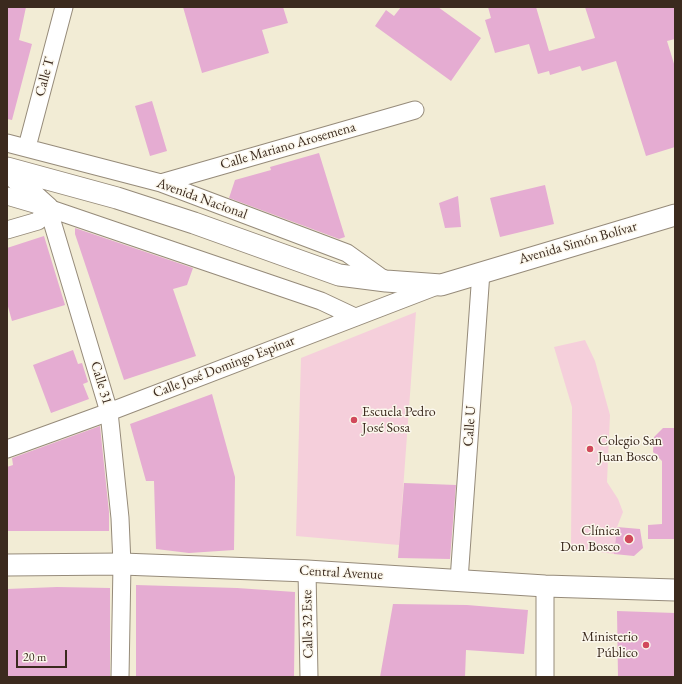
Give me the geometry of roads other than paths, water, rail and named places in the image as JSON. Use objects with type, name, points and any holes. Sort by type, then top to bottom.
[{"type":"main road","points":[[7,169],[48,208]]},
{"type":"main road","name":"Avenida Nacional","points":[[7,169],[117,198],[194,223],[339,275],[386,281],[441,284],[481,272]]},
{"type":"main road","name":"Avenida Simón Bolívar","points":[[481,272],[675,214]]},
{"type":"main road","name":"Central Avenue","points":[[7,565],[122,564],[307,571],[545,586],[675,590]]},
{"type":"street","name":"Calle T","points":[[27,147],[64,7]]},
{"type":"street","name":"Calle Mariano Arosemena","points":[[161,183],[415,110]]},
{"type":"street","name":"Avenida Nacional","points":[[7,143],[161,183],[347,254],[386,281]]},
{"type":"street","points":[[7,196],[48,208],[321,301],[355,317]]},
{"type":"street","points":[[7,230],[38,221],[48,208]]},
{"type":"street","name":"Calle 31","points":[[48,208],[109,412],[120,518],[122,564],[120,677]]},
{"type":"street","name":"Calle U","points":[[459,580],[481,272]]},
{"type":"street","name":"Calle José Domingo Espinar","points":[[7,449],[109,412],[441,284]]},
{"type":"street","name":"Calle 32 Este","points":[[307,571],[309,677]]},
{"type":"street","points":[[545,586],[545,677]]},
{"type":"place","name":"Escuela Pedro José Sosa","points":[[354,420]]},
{"type":"place","name":"Colegio San Juan Bosco","points":[[590,449]]},
{"type":"place","name":"Clínica Don Bosco","points":[[629,539]]},
{"type":"place","name":"Ministerio Público","points":[[646,645]]}]
